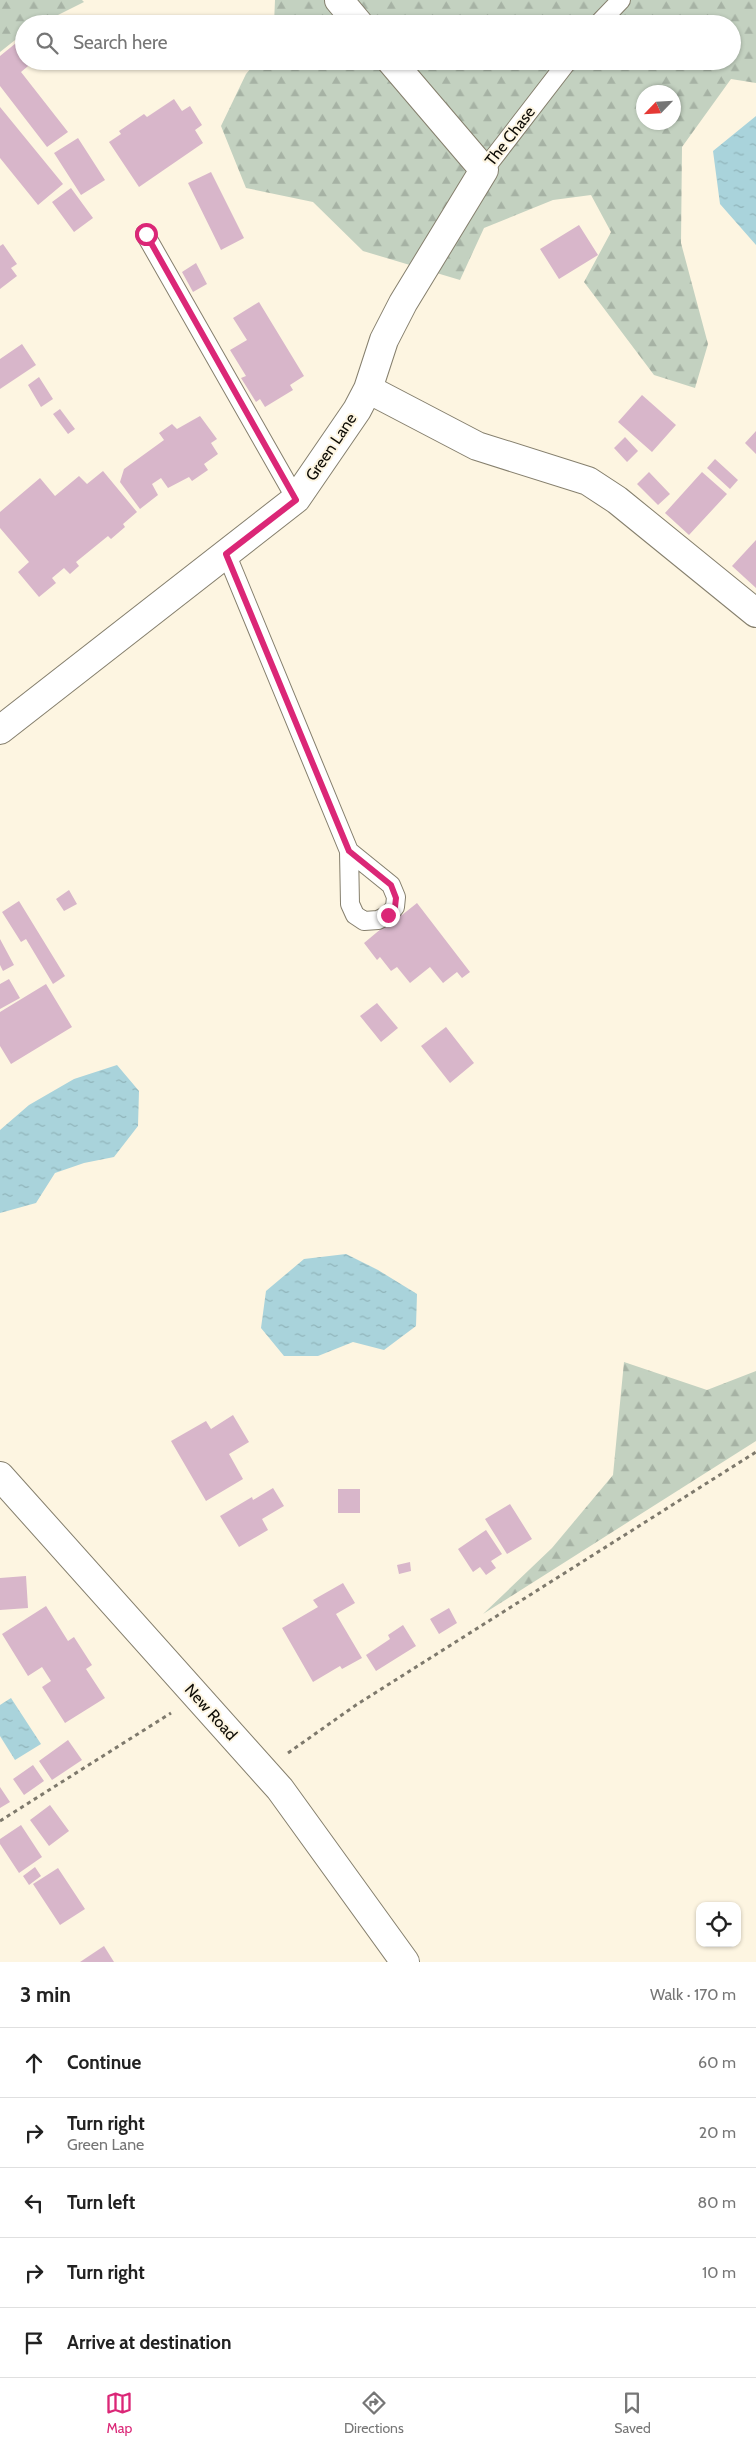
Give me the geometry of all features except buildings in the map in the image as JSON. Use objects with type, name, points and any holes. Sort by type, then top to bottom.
[{"type":"street","points":[[339,0],[352,15]]},
{"type":"street","name":"The Chase","points":[[400,70],[484,170]]},
{"type":"street","name":"Green Lane","points":[[0,730],[296,500],[368,389],[384,340],[403,303],[484,170]]},
{"type":"street","points":[[368,389],[477,446],[588,481],[617,500],[756,613]]},
{"type":"street","name":"New Road","points":[[0,1476],[280,1790],[405,1962]]},
{"type":"lane","points":[[607,15],[621,0]]},
{"type":"lane","name":"The Chase","points":[[484,170],[561,70]]},
{"type":"lane","points":[[146,234],[296,500]]},
{"type":"lane","points":[[226,554],[349,851]]},
{"type":"path","points":[[263,1771],[356,1705],[756,1452]]},
{"type":"path","points":[[0,1821],[197,1696]]},
{"type":"green space","points":[[0,0],[82,0],[84,2],[58,15],[15,15],[15,40],[0,52]]},
{"type":"green space","points":[[275,0],[756,0],[756,83],[731,79],[682,147],[681,243],[708,344],[695,388],[654,375],[584,282],[611,232],[591,195],[553,200],[484,228],[460,280],[363,251],[313,202],[246,188],[221,126],[249,70],[741,70],[741,15],[274,15]]},
{"type":"green space","points":[[624,1362],[707,1390],[756,1371],[756,1441],[483,1614],[552,1548],[613,1475]]},
{"type":"water","points":[[756,116],[756,245],[720,204],[713,151]]},
{"type":"water","points":[[117,1065],[139,1091],[138,1126],[114,1157],[84,1163],[55,1173],[36,1203],[0,1213],[0,1130],[29,1105],[74,1079]]},
{"type":"water","points":[[346,1254],[378,1270],[417,1294],[416,1326],[384,1350],[353,1342],[318,1356],[284,1356],[261,1328],[266,1291],[304,1259]]},
{"type":"water","points":[[11,1698],[41,1744],[15,1760],[0,1736],[0,1705]]},
{"type":"route","points":[[146,234],[296,500],[226,554],[349,851],[378,872],[391,885],[396,898],[395,907],[388,915]]}]
